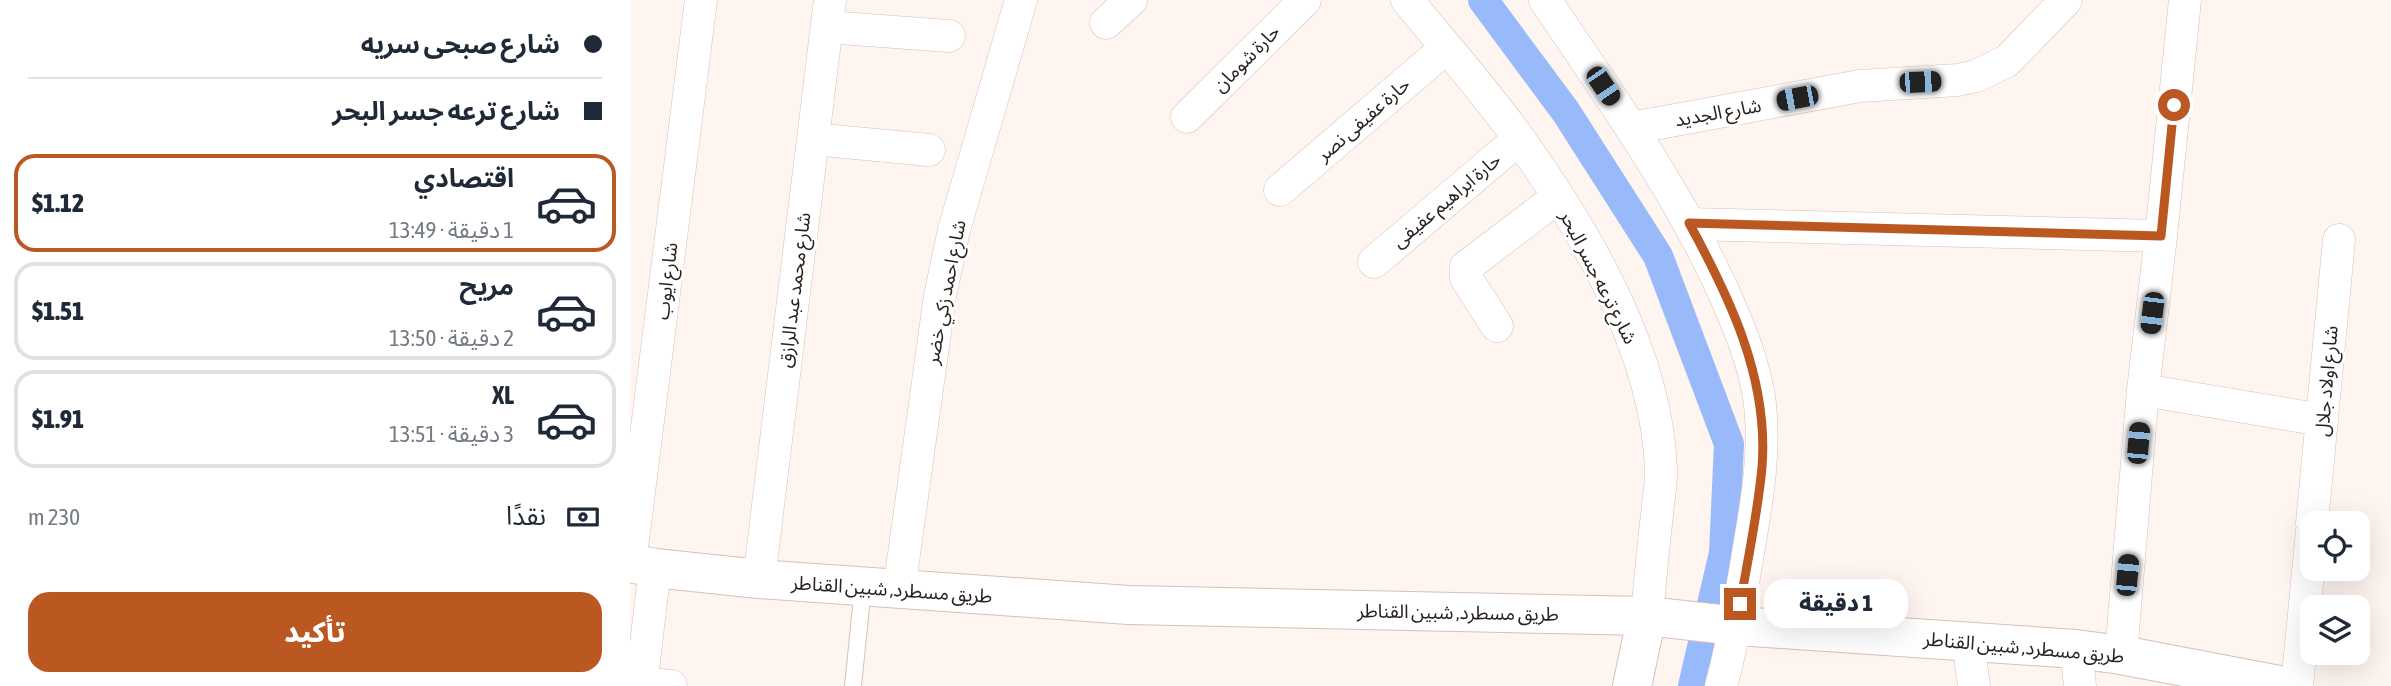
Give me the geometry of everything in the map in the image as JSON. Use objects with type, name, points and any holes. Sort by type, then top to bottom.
[{"type":"main road","name":"طريق مسطرد, شبين القناطر","points":[[638,565],[758,579],[1129,605],[1653,617],[1727,625],[1968,641],[2078,668],[2121,655],[2227,681],[2284,686]]},
{"type":"main road","name":"شارع ترعه جسر البحر","points":[[1632,686],[1653,617]]},
{"type":"street","name":"شارع ايوب","points":[[651,685],[638,565],[701,0]]},
{"type":"street","name":"شارع احمد زكي خضر","points":[[881,589],[954,230],[1021,0]]},
{"type":"street","points":[[1106,23],[1131,0]]},
{"type":"street","name":"حارة شومان","points":[[1187,117],[1305,0]]},
{"type":"street","name":"شارع ترعه جسر البحر","points":[[1407,0],[1519,139],[1595,259],[1626,324],[1645,375],[1656,416],[1661,470],[1653,617]]},
{"type":"street","points":[[1545,0],[1632,128],[1689,223],[1709,260],[1746,343],[1760,403],[1762,465],[1727,625],[1721,686]]},
{"type":"street","name":"شارع الجديد","points":[[1632,128],[1870,85],[1958,80],[1976,76],[2007,61],[2066,0]]},
{"type":"street","points":[[2121,655],[2143,390],[2185,0]]},
{"type":"street","points":[[829,14],[949,36]]},
{"type":"street","name":"شارع محمد عبد الرازق","points":[[758,579],[829,14]]},
{"type":"street","name":"حارة عفيفى نصر","points":[[1280,190],[1446,48]]},
{"type":"street","points":[[813,139],[929,150]]},
{"type":"street","name":"حارة ابراهيم عفيفى","points":[[1374,262],[1519,139]]},
{"type":"street","points":[[1497,326],[1466,278],[1466,267],[1558,197]]},
{"type":"street","points":[[1689,223],[2161,236]]},
{"type":"street","name":"شارع اولاد جلال","points":[[2313,511],[2339,240]]},
{"type":"street","points":[[2143,390],[2322,420]]},
{"type":"street","points":[[2297,686],[2307,581]]},
{"type":"street","points":[[1968,641],[1974,686]]},
{"type":"lane","points":[[853,686],[881,589]]},
{"type":"waterway","points":[[1483,0],[1566,112],[1658,256],[1729,444],[1724,553],[1693,686]]},
{"type":"route","points":[[1740,604],[1762,465],[1760,403],[1746,343],[1709,260],[1689,223],[2161,236],[2174,105]]}]
